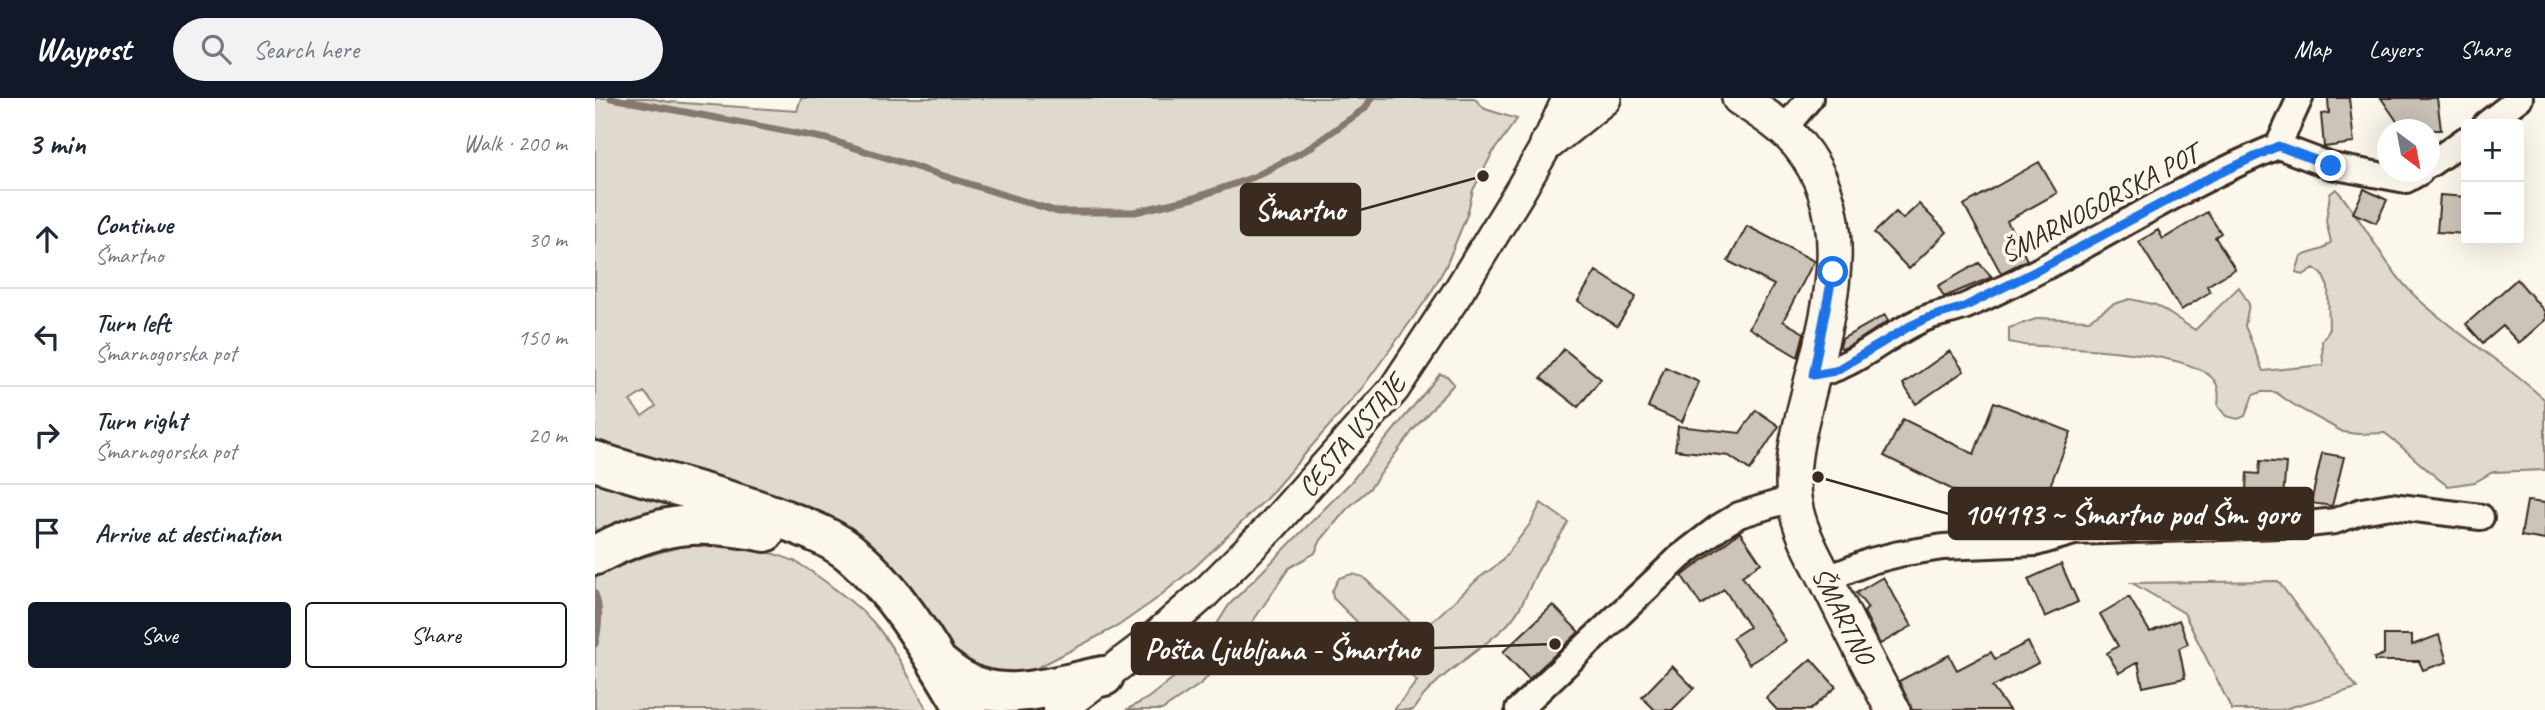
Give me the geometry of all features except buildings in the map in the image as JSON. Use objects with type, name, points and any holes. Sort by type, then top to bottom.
[{"type":"highway","points":[[595,461],[743,504],[805,527],[838,544],[883,584],[937,662],[966,710]]},
{"type":"highway","points":[[595,555],[656,530],[696,523],[736,526],[790,541],[832,564],[861,587],[874,602],[910,658],[935,710]]},
{"type":"highway","points":[[937,662],[963,681],[981,689],[1002,692],[1031,691],[1104,676]]},
{"type":"main road","points":[[1547,144],[1604,98]]},
{"type":"main road","name":"ŠMARTNO","points":[[1739,98],[1796,142],[1812,163],[1829,200],[1833,219],[1833,272],[1795,457],[1794,498],[1803,531],[1893,710]]},
{"type":"street","name":"CESTA VSTAJE","points":[[1059,710],[1148,643],[1205,593],[1271,527],[1394,389],[1458,292],[1547,144],[1568,98]]},
{"type":"street","points":[[1783,130],[1810,98]]},
{"type":"street","points":[[2300,98],[2278,146],[2331,166],[2377,176]]},
{"type":"street","points":[[2493,119],[2520,98]]},
{"type":"street","points":[[2440,158],[2461,143]]},
{"type":"street","name":"ŠMARNOGORSKA POT","points":[[1813,375],[1835,371],[1910,326],[1964,307],[2205,180],[2278,146]]},
{"type":"street","points":[[1518,710],[1680,557],[1719,527],[1739,514],[1794,498]]},
{"type":"street","points":[[1826,579],[1871,561],[1899,554],[1943,547],[2036,542],[2074,532],[2308,524],[2335,521],[2362,511],[2391,506],[2481,517]]},
{"type":"shaded area","points":[[595,98],[649,98],[669,102],[797,111],[801,98],[1474,98],[1485,109],[1517,119],[1493,152],[1473,190],[1467,215],[1446,266],[1429,296],[1362,388],[1266,499],[1196,566],[1155,600],[1118,626],[1037,668],[1023,672],[991,670],[988,679],[966,671],[892,582],[595,452]],"holes":[[[644,392],[656,406],[642,416],[630,401]]]},
{"type":"shaded area","points":[[2336,189],[2405,286],[2448,324],[2545,400],[2545,470],[2493,472],[2475,482],[2448,486],[2385,433],[2343,432],[2275,392],[2253,395],[2245,416],[2238,419],[2226,416],[2218,406],[2218,389],[2214,380],[2201,370],[2180,362],[2125,352],[2009,342],[2009,328],[2039,318],[2089,320],[2114,304],[2130,299],[2156,305],[2195,330],[2239,287],[2249,304],[2245,326],[2263,371],[2323,365],[2322,341],[2329,331],[2328,287],[2322,274],[2314,268],[2303,275],[2296,272],[2301,256],[2323,249],[2331,242],[2326,221],[2330,194]]},
{"type":"shaded area","points":[[1440,374],[1447,376],[1454,384],[1414,429],[1370,488],[1346,510],[1321,540],[1315,553],[1289,568],[1243,636],[1202,683],[1162,710],[1126,710],[1148,698],[1193,662],[1229,605],[1350,483]]},
{"type":"shaded area","points":[[595,474],[698,502],[595,542]]},
{"type":"shaded area","points":[[1541,503],[1568,522],[1513,618],[1434,685],[1413,710],[1394,710],[1417,681],[1333,598],[1332,591],[1339,578],[1352,574],[1363,577],[1421,632],[1479,578],[1501,562],[1530,524]]},
{"type":"shaded area","points":[[700,542],[762,551],[786,558],[825,581],[873,622],[902,664],[927,710],[595,710],[595,578],[659,552]]},
{"type":"shaded area","points":[[2278,581],[2357,688],[2281,710],[2232,710],[2184,613],[2132,583]]},
{"type":"waterway","points":[[611,98],[827,139],[1058,212],[1135,212],[1194,198],[1254,177],[1308,149],[1364,109],[1372,98]]},
{"type":"waterway","points":[[595,594],[599,619],[595,644]]},
{"type":"place","name":"Šmartno","points":[[1483,176]]},
{"type":"place","name":"104193 ~ Šmartno pod Šm. goro","points":[[1818,477]]},
{"type":"place","name":"Pošta Ljubljana - Šmartno","points":[[1555,644]]},
{"type":"route","points":[[1833,272],[1813,375],[1835,371],[1910,326],[1964,307],[2252,156],[2278,146],[2331,166]]}]
